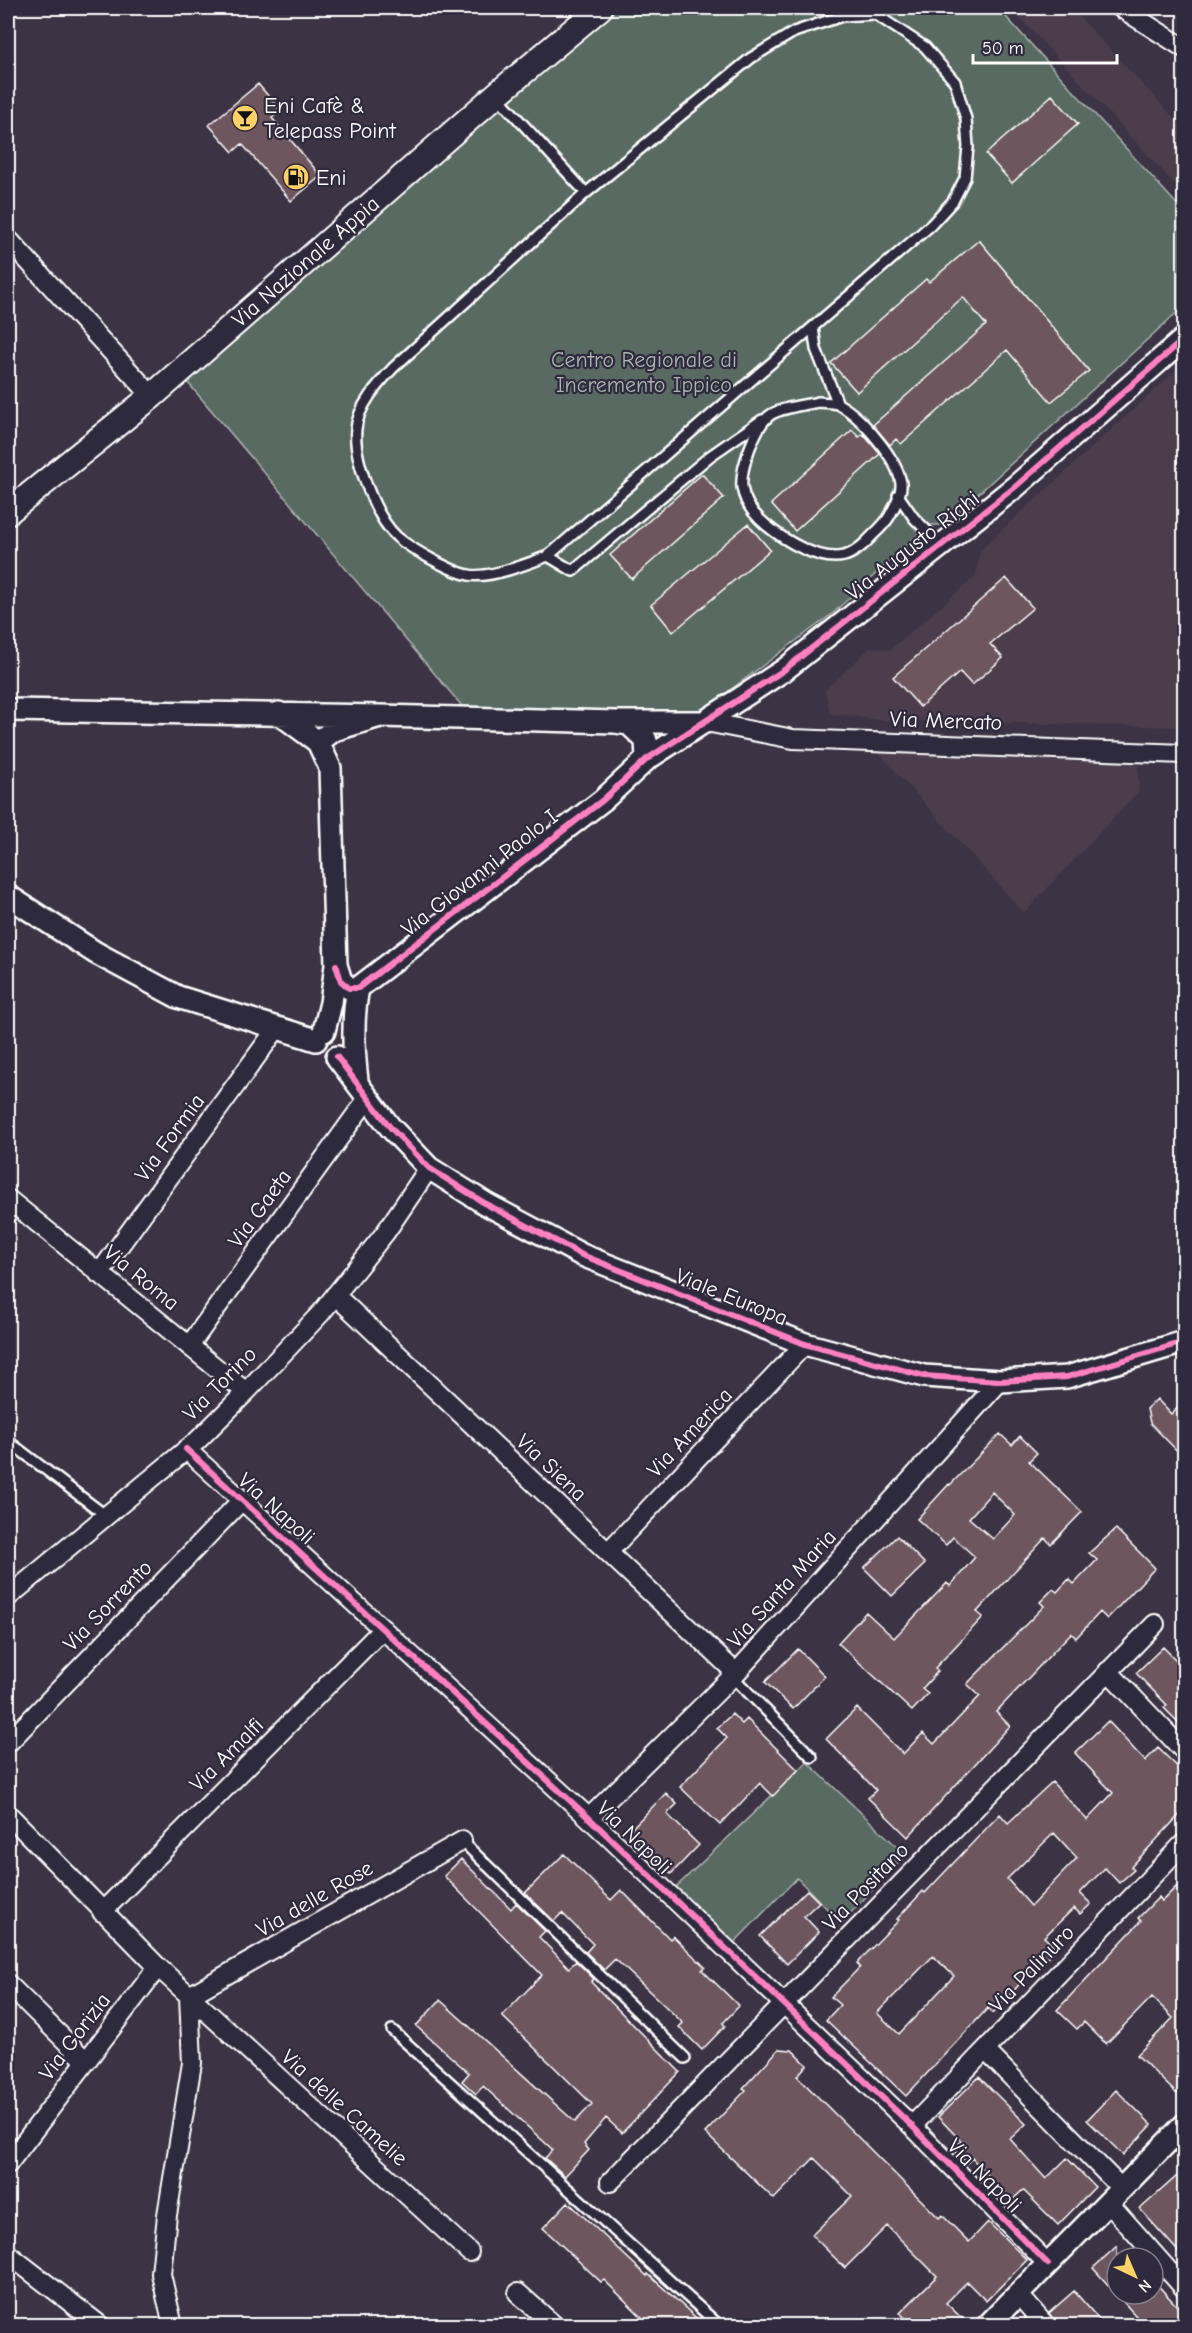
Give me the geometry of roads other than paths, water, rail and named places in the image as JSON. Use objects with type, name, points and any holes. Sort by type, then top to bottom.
[{"type":"main road","name":"Via Nazionale Appia","points":[[8,512],[152,396],[496,95],[600,8]]},
{"type":"street","points":[[1121,8],[1185,48]]},
{"type":"street","points":[[8,239],[152,396]]},
{"type":"street","name":"Via Augusto Righi","points":[[647,759],[784,670],[1015,487],[1185,339]]},
{"type":"street","points":[[8,710],[706,722]]},
{"type":"street","points":[[8,896],[96,953],[178,997],[277,1028],[320,1035],[331,1005],[336,965],[330,768],[318,742],[279,713]]},
{"type":"street","points":[[318,742],[334,730],[380,716]]},
{"type":"street","points":[[615,722],[629,724],[646,740],[647,759]]},
{"type":"street","name":"Via Mercato","points":[[706,722],[793,739],[1185,754]]},
{"type":"street","name":"Via Giovanni Paolo I","points":[[358,988],[603,800],[647,759]]},
{"type":"street","points":[[336,965],[341,981],[349,988],[358,988],[353,1013],[357,1080]]},
{"type":"street","name":"Via Formia","points":[[99,1274],[277,1028]]},
{"type":"street","name":"Viale Europa","points":[[320,1035],[333,1030],[342,1035],[345,1045],[337,1057],[357,1080],[390,1126],[429,1168],[486,1204],[582,1255],[805,1344],[924,1376],[1000,1381],[1067,1377],[1185,1342]]},
{"type":"street","name":"Via Gaeta","points":[[189,1346],[368,1098]]},
{"type":"street","name":"Via Torino","points":[[8,1597],[198,1440],[246,1392],[335,1295],[385,1233],[429,1168]]},
{"type":"street","name":"Via Roma","points":[[8,1199],[246,1392]]},
{"type":"street","name":"Via Siena","points":[[335,1295],[608,1552],[734,1675]]},
{"type":"street","name":"Via America","points":[[608,1552],[805,1344]]},
{"type":"street","name":"Via Santa Maria","points":[[589,1818],[734,1675],[1000,1381]]},
{"type":"street","name":"Via Napoli","points":[[186,1449],[589,1818],[912,2126],[1048,2264]]},
{"type":"street","name":"Via Sorrento","points":[[8,1743],[242,1500]]},
{"type":"street","name":"Via Positano","points":[[610,2182],[1155,1624]]},
{"type":"street","name":"Via Amalfi","points":[[102,1912],[383,1629]]},
{"type":"street","points":[[1108,1671],[1185,1751]]},
{"type":"street","name":"Via delle Camelie","points":[[8,1814],[158,1967],[469,2252]]},
{"type":"street","name":"Via delle Rose","points":[[189,1996],[462,1842]]},
{"type":"street","name":"Via Palinuro","points":[[912,2126],[1185,1843]]},
{"type":"street","name":"Via Gorizia","points":[[8,2164],[158,1967]]},
{"type":"street","points":[[8,1984],[86,2060]]},
{"type":"street","points":[[173,2325],[161,2274],[167,2215],[192,2063],[189,1996]]},
{"type":"street","points":[[985,2050],[1115,2196],[1185,2288]]},
{"type":"street","points":[[987,2325],[1185,2125]]},
{"type":"street","points":[[8,2254],[101,2325]]},
{"type":"street","points":[[518,2293],[555,2325]]},
{"type":"street","points":[[1018,2294],[1046,2325]]},
{"type":"lane","points":[[875,14],[924,47],[955,82],[966,119],[968,147],[965,178],[953,201],[931,225],[813,327],[548,556],[511,570],[470,576],[435,561],[396,537],[376,506],[358,462],[356,428],[370,393],[393,368],[586,193],[752,58],[794,32],[842,16],[875,14]]},
{"type":"lane","points":[[496,95],[586,193]]},
{"type":"lane","points":[[770,415],[756,433],[746,458],[742,485],[747,504],[760,520],[793,544],[825,556],[845,556],[867,541],[886,522],[901,484],[889,457],[866,427],[838,404],[816,349],[813,327]]},
{"type":"lane","points":[[548,556],[573,571],[710,456],[770,415],[818,402],[838,404]]},
{"type":"lane","points":[[898,495],[914,518],[941,546]]},
{"type":"lane","points":[[8,1441],[105,1515]]},
{"type":"lane","points":[[734,1675],[812,1757]]},
{"type":"lane","points":[[462,1842],[685,2058]]},
{"type":"lane","points":[[392,2030],[720,2325]]},
{"type":"place","name":"Eni Cafè & Telepass Point","points":[[245,118]]},
{"type":"place","name":"Eni","points":[[296,177]]},
{"type":"park label","name":"Centro Regionale di Incremento Ippico","points":[[644,372]]}]
